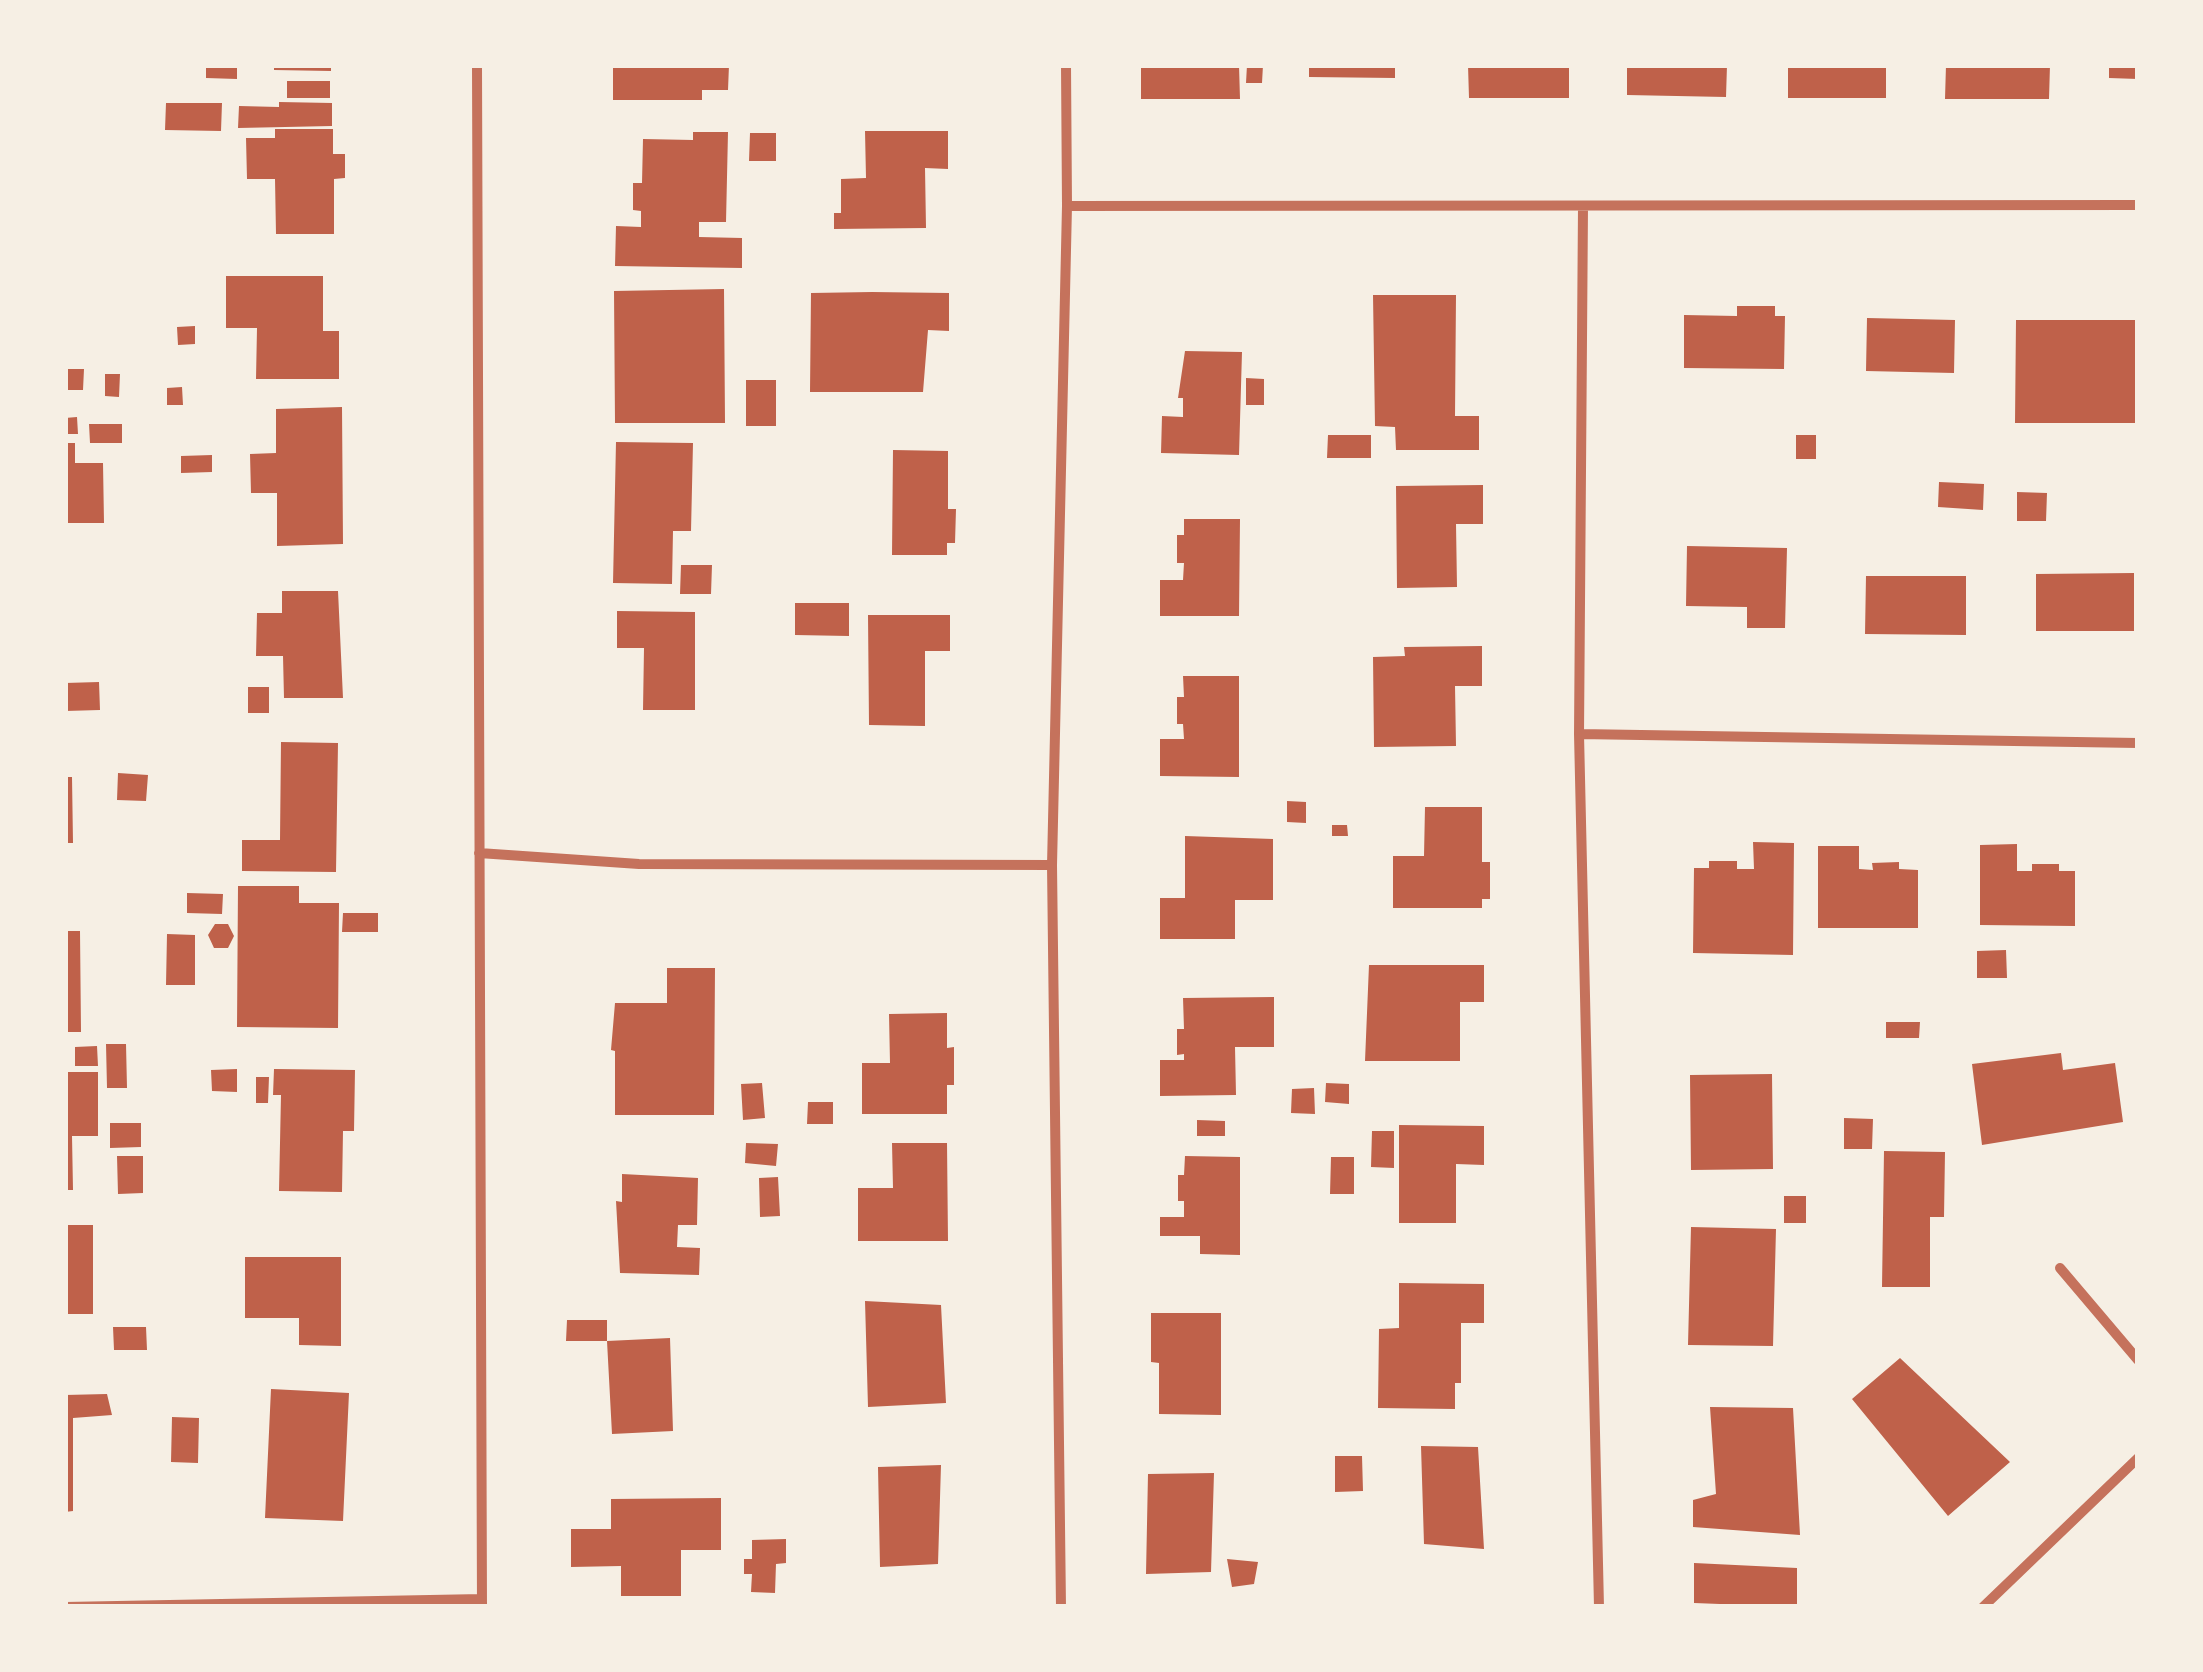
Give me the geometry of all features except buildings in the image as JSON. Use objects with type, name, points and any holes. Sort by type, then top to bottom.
[{"type":"street","points":[[65,1607],[482,1603],[477,65]]},
{"type":"street","points":[[1061,1607],[1052,866],[1067,206],[1066,65]]},
{"type":"street","points":[[1067,206],[2138,205]]},
{"type":"street","points":[[1583,207],[1579,734],[1599,1607]]},
{"type":"street","points":[[1579,734],[2138,743]]},
{"type":"street","points":[[479,853],[639,864],[1052,866]]},
{"type":"street","points":[[2060,1268],[2138,1360]]},
{"type":"street","points":[[1982,1607],[2138,1458]]}]
